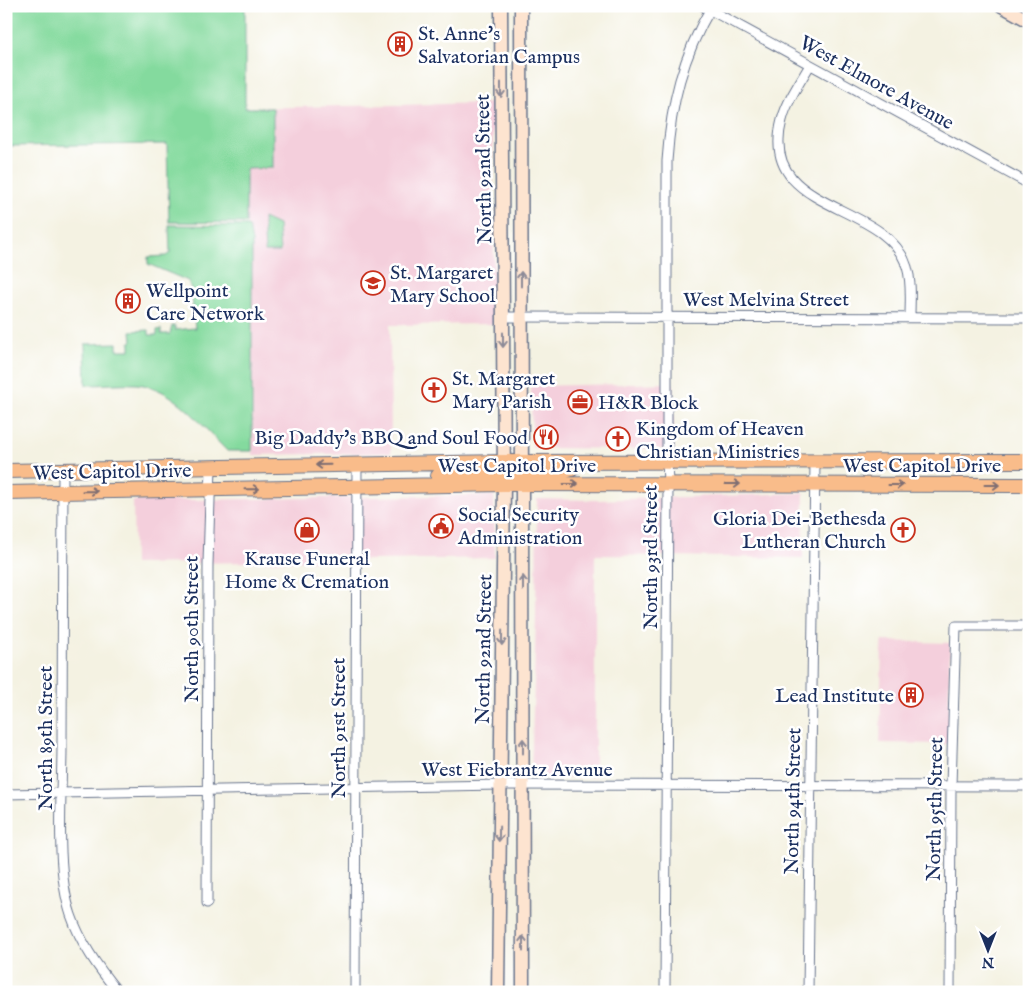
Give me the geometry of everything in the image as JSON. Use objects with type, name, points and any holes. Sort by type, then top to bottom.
[{"type":"main road","name":"North 92nd Street","points":[[498,992],[503,472],[500,6]]},
{"type":"main road","name":"North 92nd Street","points":[[521,6],[523,992]]},
{"type":"main road","points":[[1002,6],[1029,21]]},
{"type":"main road","name":"West Capitol Drive","points":[[522,473],[580,462],[1029,462]]},
{"type":"main road","name":"West Capitol Drive","points":[[6,471],[357,464],[522,473],[668,484],[1029,485]]},
{"type":"main road","points":[[503,472],[510,478],[522,473]]},
{"type":"main road","name":"West Capitol Drive","points":[[6,493],[412,486],[503,472]]},
{"type":"street","name":"West Elmore Avenue","points":[[708,7],[810,65],[1029,184]]},
{"type":"street","name":"North 93rd Street","points":[[665,992],[668,484],[667,161],[673,103],[681,75],[708,7]]},
{"type":"street","points":[[810,65],[782,119],[779,148],[782,162],[800,188],[890,239],[900,251],[907,266],[910,283],[910,316]]},
{"type":"street","name":"West Melvina Street","points":[[503,318],[521,316],[910,316],[1029,318]]},
{"type":"street","name":"North 94th Street","points":[[808,992],[815,462]]},
{"type":"street","name":"North 91st Street","points":[[355,992],[357,464]]},
{"type":"street","name":"North 90th Street","points":[[207,903],[208,564],[211,467]]},
{"type":"street","name":"North 89th Street","points":[[63,470],[63,879],[71,914],[83,943],[101,971],[118,992]]},
{"type":"street","name":"North 95th Street","points":[[950,992],[951,786],[956,626],[1029,626]]},
{"type":"street","name":"West Fiebrantz Avenue","points":[[6,794],[500,785],[1029,786]]},
{"type":"shaded area","name":"St. Margaret Mary School","points":[[493,103],[494,324],[390,325],[391,453],[253,455],[252,242],[249,227],[246,223],[245,108]]},
{"type":"shaded area","points":[[673,383],[674,449],[532,448],[531,386]]},
{"type":"shaded area","points":[[804,493],[803,558],[595,555],[595,777],[531,778],[536,618],[537,499],[598,500]]},
{"type":"shaded area","points":[[494,495],[495,558],[134,564],[133,501]]},
{"type":"shaded area","points":[[882,641],[950,643],[948,744],[880,743]]},
{"type":"green space","points":[[6,6],[245,6],[245,108],[273,108],[273,168],[246,169],[246,223],[169,222],[167,144],[6,146]]},
{"type":"green space","points":[[263,218],[278,225],[280,252],[265,252]]},
{"type":"green space","points":[[169,225],[249,227],[252,242],[252,451],[227,451],[197,419],[163,392],[136,384],[86,385],[85,344],[117,343],[117,350],[130,350],[130,342],[132,341],[131,331],[149,330],[149,335],[157,335],[157,330],[161,329],[161,334],[170,334],[172,326],[175,326],[175,330],[195,328],[191,287],[188,281],[148,264],[148,257],[166,256],[170,253]]},
{"type":"place","name":"St. Anne's Salvatorian Campus","points":[[400,44]]},
{"type":"place","name":"St. Margaret Mary School","points":[[373,283]]},
{"type":"place","name":"Wellpoint Care Network","points":[[128,301]]},
{"type":"place","name":"St. Margaret Mary Parish","points":[[434,390]]},
{"type":"place","name":"H&R Block","points":[[580,402]]},
{"type":"place","name":"Big Daddy's BBQ and Soul Food","points":[[546,437]]},
{"type":"place","name":"Kingdom of Heaven Christian Ministries","points":[[618,439]]},
{"type":"place","name":"Social Security Administration","points":[[441,526]]},
{"type":"place","name":"Krause Funeral Home & Cremation","points":[[307,530]]},
{"type":"place","name":"Gloria Dei-Bethesda Lutheran Church","points":[[903,530]]},
{"type":"place","name":"Lead Institute","points":[[911,695]]}]
